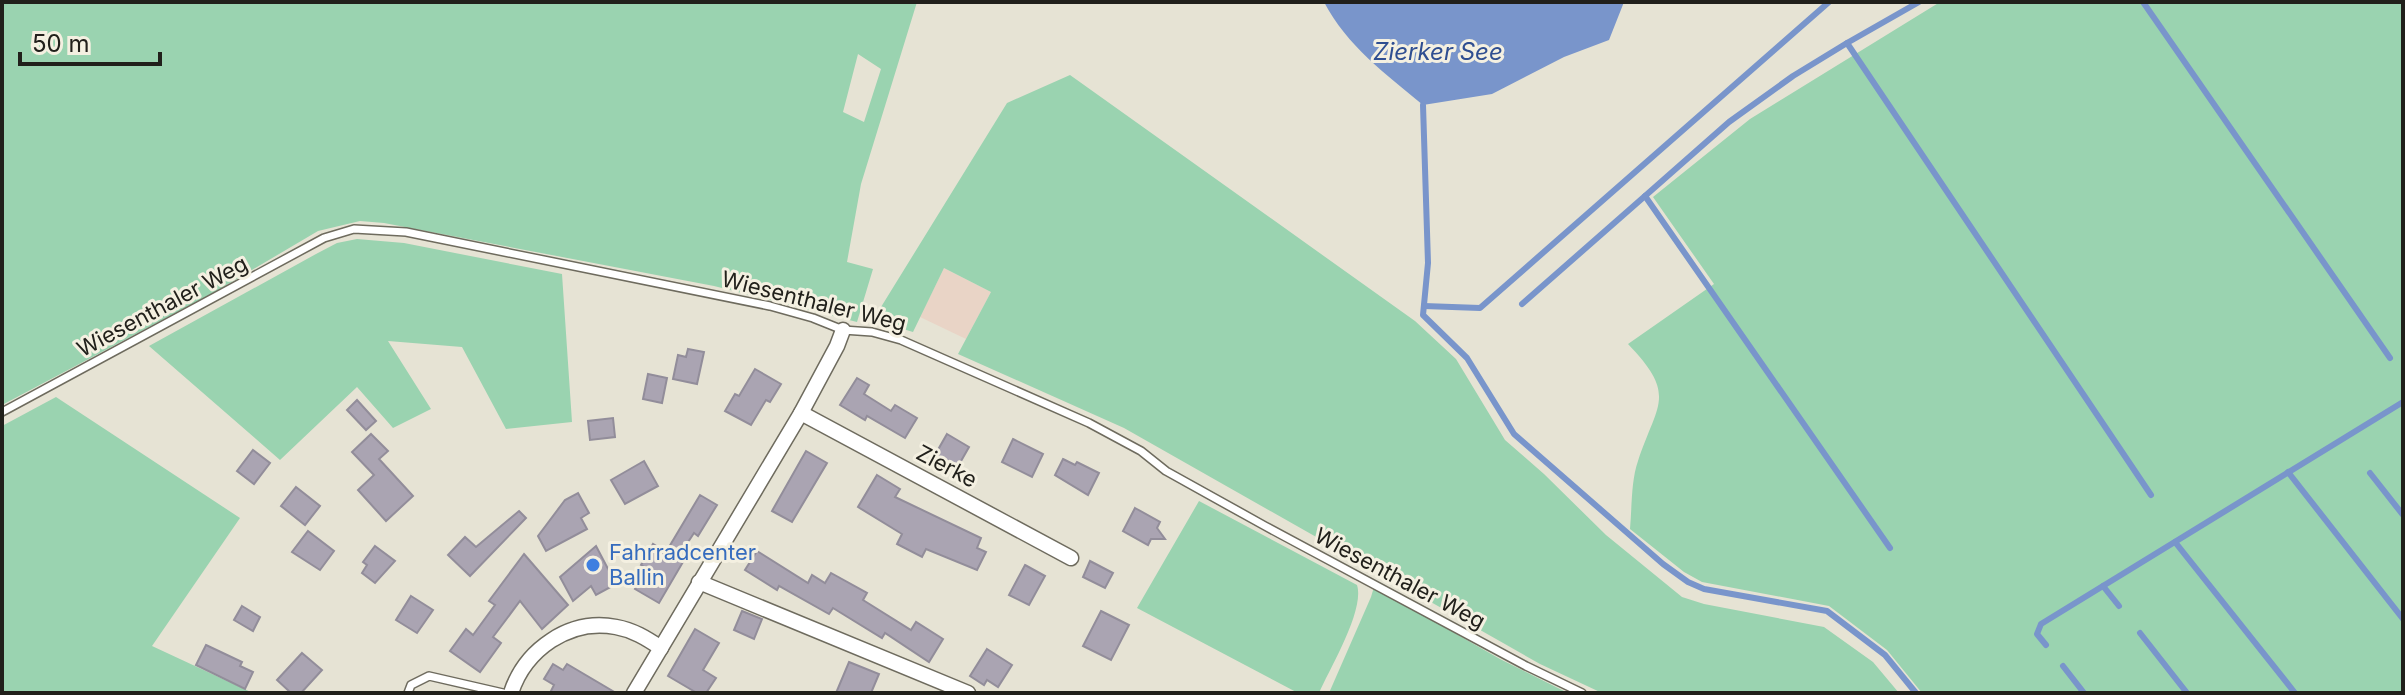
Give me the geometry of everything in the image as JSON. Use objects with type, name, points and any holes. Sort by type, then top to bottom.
[{"type":"street","points":[[634,693],[801,413],[843,330]]},
{"type":"street","name":"Zierke","points":[[801,413],[1071,558]]},
{"type":"street","points":[[699,582],[968,693]]},
{"type":"street","points":[[511,693],[517,673],[533,654],[559,635],[587,627],[613,626],[626,629],[661,648]]},
{"type":"lane","name":"Wiesenthaler Weg","points":[[2,412],[324,238],[354,229],[406,232],[727,297],[813,318],[843,330],[872,332],[901,340],[1089,423],[1141,451],[1166,471],[1265,526],[1582,693]]},
{"type":"lane","points":[[408,693],[411,685],[429,676],[503,693]]},
{"type":"shaded area","points":[[944,268],[991,292],[966,339],[920,317]]},
{"type":"green space","points":[[2,2],[917,2],[861,184],[847,262],[873,269],[857,322],[714,286],[360,221],[318,231],[213,293],[2,405]],"holes":[[[858,54],[881,69],[864,122],[843,112]]]},
{"type":"green space","points":[[1940,2],[2403,2],[2403,693],[1922,693],[1887,650],[1829,606],[1702,582],[1684,572],[1630,529],[1636,469],[1659,400],[1653,376],[1628,344],[1714,284],[1653,197],[1750,119]]},
{"type":"green space","points":[[1070,75],[1415,321],[1456,359],[1505,440],[1606,535],[1682,597],[1824,627],[1873,662],[1899,693],[1602,693],[1540,664],[1124,428],[958,354],[991,292],[944,268],[913,332],[873,320],[1007,103]]},
{"type":"green space","points":[[357,239],[404,243],[562,274],[572,422],[506,429],[462,347],[388,341],[431,409],[393,428],[357,387],[280,460],[149,346],[337,243]]},
{"type":"green space","points":[[56,397],[240,518],[152,646],[253,693],[2,693],[2,426]]},
{"type":"green space","points":[[1199,501],[1357,585],[1356,609],[1351,624],[1319,693],[1298,693],[1137,608]]},
{"type":"green space","points":[[1374,587],[1500,659],[1568,693],[1329,693]]},
{"type":"water","name":"Zierker See","points":[[1324,2],[1624,2],[1609,40],[1564,57],[1492,94],[1423,105],[1356,46]]},
{"type":"building","points":[[688,349],[704,352],[697,384],[673,379],[678,355],[686,357]]},
{"type":"building","points":[[755,369],[781,384],[770,402],[766,400],[751,425],[725,411],[735,394],[739,396]]},
{"type":"building","points":[[648,374],[667,378],[662,403],[643,399]]},
{"type":"building","points":[[857,378],[869,385],[864,394],[891,411],[895,405],[917,418],[905,438],[867,416],[865,420],[840,405]]},
{"type":"building","points":[[357,400],[376,421],[366,430],[347,410]]},
{"type":"building","points":[[613,418],[615,437],[590,440],[588,421]]},
{"type":"building","points":[[371,434],[388,451],[379,459],[413,496],[386,521],[358,490],[374,475],[352,452]]},
{"type":"building","points":[[947,434],[969,447],[957,468],[935,455]]},
{"type":"building","points":[[1013,439],[1043,454],[1032,477],[1002,462]]},
{"type":"building","points":[[253,450],[270,463],[254,484],[237,471]]},
{"type":"building","points":[[806,451],[827,463],[792,522],[772,511]]},
{"type":"building","points":[[1063,459],[1099,473],[1088,495],[1055,475]]},
{"type":"building","points":[[644,461],[658,486],[625,504],[611,480]]},
{"type":"building","points":[[877,475],[900,489],[895,497],[981,538],[977,548],[986,552],[977,570],[926,549],[922,557],[897,544],[902,534],[858,507]]},
{"type":"building","points":[[296,487],[320,506],[305,525],[281,506]]},
{"type":"building","points":[[578,493],[589,513],[581,518],[587,529],[546,551],[538,536],[565,500]]},
{"type":"building","points":[[700,495],[717,505],[698,536],[694,533],[677,559],[683,562],[659,603],[635,589],[648,569],[641,565],[653,544],[666,552]]},
{"type":"building","points":[[1135,508],[1160,522],[1157,528],[1165,539],[1151,539],[1148,545],[1123,531]]},
{"type":"building","points":[[519,511],[526,518],[470,576],[448,555],[465,537],[476,547]]},
{"type":"building","points":[[308,531],[334,551],[320,570],[292,552]]},
{"type":"building","points":[[375,546],[395,561],[375,583],[362,573],[367,565],[363,562]]},
{"type":"building","points":[[596,546],[616,584],[596,595],[591,586],[573,601],[560,577]]},
{"type":"building","points":[[757,551],[808,583],[812,575],[825,583],[831,573],[867,593],[863,600],[911,630],[916,622],[943,639],[929,662],[885,633],[882,638],[833,608],[829,614],[779,586],[777,590],[745,570]]},
{"type":"building","points":[[524,554],[568,605],[542,629],[520,601],[493,637],[501,643],[480,672],[450,651],[466,629],[473,635],[495,605],[489,601]]},
{"type":"building","points":[[1090,561],[1113,573],[1105,588],[1083,577]]},
{"type":"building","points":[[1025,565],[1045,576],[1029,605],[1009,595]]},
{"type":"building","points":[[411,596],[433,610],[417,633],[396,620]]},
{"type":"building","points":[[242,606],[260,617],[253,631],[234,620]]},
{"type":"building","points":[[742,611],[762,619],[754,639],[734,630]]},
{"type":"building","points":[[1101,611],[1129,625],[1111,660],[1083,646]]},
{"type":"building","points":[[695,629],[719,643],[703,670],[716,678],[706,693],[697,693],[668,676]]},
{"type":"building","points":[[206,645],[242,662],[240,666],[253,672],[245,689],[196,665]]},
{"type":"building","points":[[987,649],[1012,665],[998,687],[987,680],[984,685],[970,676]]},
{"type":"building","points":[[302,653],[322,670],[301,693],[291,693],[277,680]]},
{"type":"building","points":[[849,662],[879,674],[871,693],[836,693]]},
{"type":"building","points":[[553,664],[563,670],[567,664],[616,693],[550,693],[554,685],[544,679]]},
{"type":"waterway","points":[[1424,306],[1480,308],[1829,2]]},
{"type":"waterway","points":[[1919,2],[1847,43],[2151,495]]},
{"type":"waterway","points":[[2143,2],[2390,358]]},
{"type":"waterway","points":[[1847,43],[1793,76],[1729,122],[1645,196],[1890,548]]},
{"type":"waterway","points":[[1423,105],[1428,263],[1423,315],[1467,358],[1514,434],[1663,564],[1688,582],[1704,589],[1827,611],[1885,655],[1916,693]]},
{"type":"waterway","points":[[1522,304],[1645,196]]},
{"type":"waterway","points":[[2046,645],[2037,634],[2041,624],[2403,402]]},
{"type":"waterway","points":[[2288,472],[2403,619]]},
{"type":"waterway","points":[[2370,473],[2403,515]]},
{"type":"waterway","points":[[2175,542],[2295,693]]},
{"type":"waterway","points":[[2103,586],[2119,606]]},
{"type":"waterway","points":[[2140,633],[2187,693]]},
{"type":"waterway","points":[[2063,666],[2084,693]]},
{"type":"place","name":"Fahrradcenter Ballin","points":[[593,565]]}]
